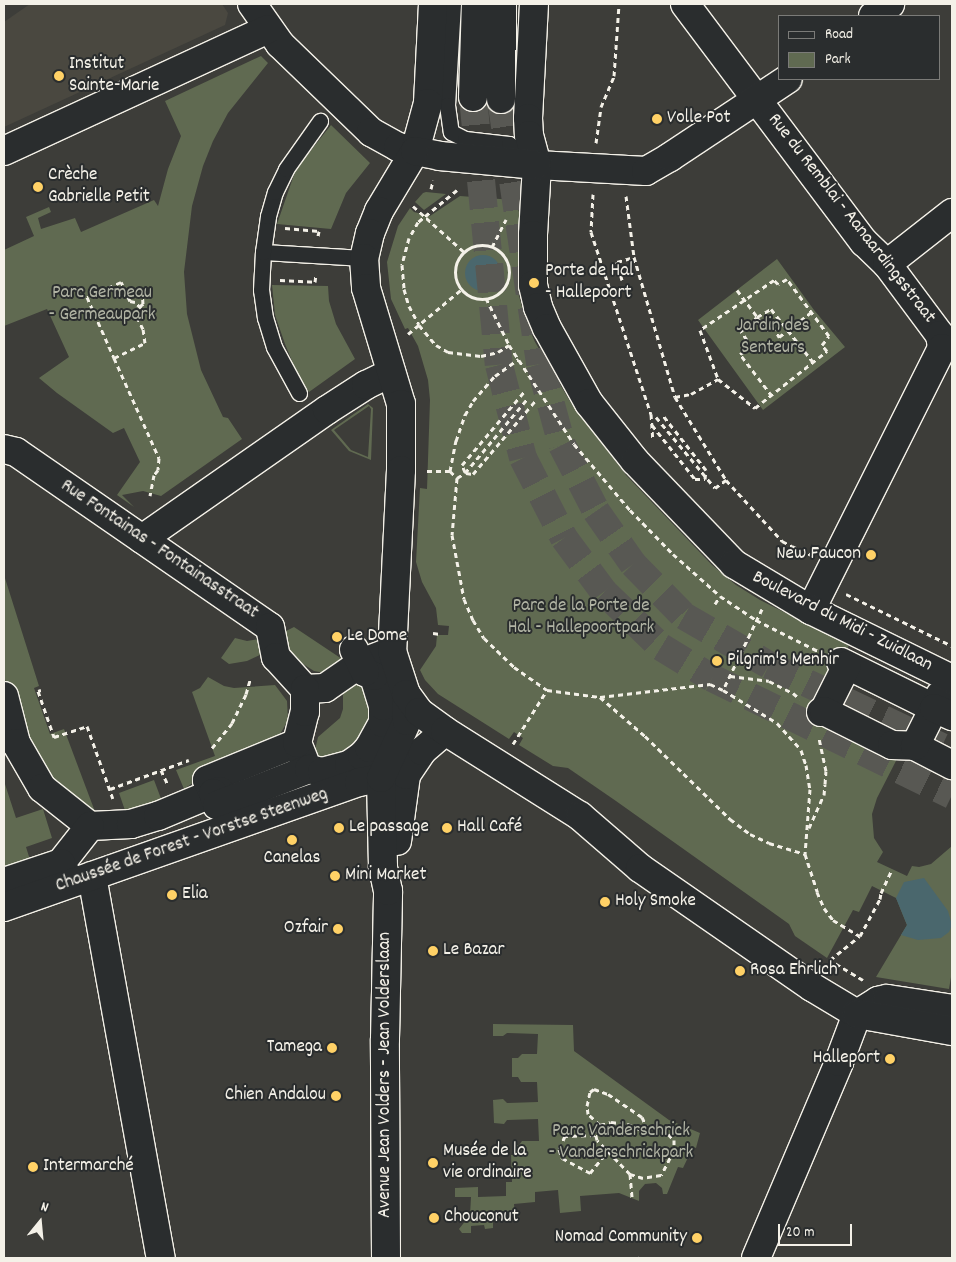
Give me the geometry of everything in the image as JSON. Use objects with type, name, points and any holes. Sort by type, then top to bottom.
[{"type":"main road","points":[[252,4],[280,44],[370,132],[398,147],[440,156],[537,165],[595,157],[646,170],[670,157],[786,80]]},
{"type":"main road","points":[[297,743],[207,780],[216,792],[217,805],[349,765],[362,756],[386,725],[381,696],[368,659],[401,470],[401,404],[366,288],[364,258],[370,233],[380,212],[415,151],[428,103],[433,4]]},
{"type":"main road","points":[[474,97],[476,4]]},
{"type":"main road","points":[[501,99],[502,4]]},
{"type":"main road","name":"Boulevard du Midi - Zuidlaan","points":[[534,4],[528,118],[529,135],[537,165],[533,235],[533,285],[538,307],[547,328],[589,403],[635,461],[734,564],[811,610],[945,699]]},
{"type":"main road","name":"Rue du Remblai - Aanaardingsstraat","points":[[685,4],[864,242],[887,264],[940,335],[942,348],[811,610]]},
{"type":"main road","points":[[874,15],[890,4]]},
{"type":"main road","points":[[4,151],[268,29]]},
{"type":"main road","points":[[887,264],[952,213]]},
{"type":"main road","points":[[142,539],[327,410],[366,385],[391,373]]},
{"type":"main road","name":"Rue Fontainas - Fontainasstraat","points":[[4,449],[16,452],[270,627],[276,657],[305,689]]},
{"type":"main road","points":[[319,775],[297,743],[305,712],[305,689],[325,688],[368,659]]},
{"type":"main road","points":[[368,659],[406,694],[419,712],[445,731],[580,816],[640,868],[806,984],[857,1014],[952,1031]]},
{"type":"main road","points":[[915,746],[945,699],[844,663],[819,713],[892,745],[915,746],[952,765]]},
{"type":"main road","name":"Avenue Jean Volders - Jean Volderslaan","points":[[386,1258],[385,1039],[388,891],[383,868],[381,778],[407,722],[406,694]]},
{"type":"main road","points":[[4,696],[8,734],[16,743],[42,788],[90,826],[122,822],[131,824],[176,802],[216,792]]},
{"type":"main road","name":"Avenue Jean Volders - Jean Volderslaan","points":[[388,891],[394,868],[406,775],[422,751],[445,731]]},
{"type":"main road","points":[[381,778],[396,784],[401,806]]},
{"type":"main road","name":"Chaussée de Forest - Vorstse Steenweg","points":[[6,886],[81,870],[359,782],[381,778]]},
{"type":"main road","points":[[90,826],[81,870],[161,1258]]},
{"type":"main road","points":[[81,870],[90,826]]},
{"type":"main road","points":[[756,1258],[839,1062],[857,1014],[878,1001],[887,999],[952,1009]]},
{"type":"lane","points":[[453,4],[447,105],[451,132],[465,139],[510,144],[537,165]]},
{"type":"lane","points":[[299,393],[274,348],[265,318],[262,279],[263,252],[268,216],[275,192],[286,169],[320,122]]},
{"type":"lane","points":[[263,252],[364,258]]},
{"type":"path","points":[[619,4],[614,76],[601,107],[595,157],[592,232],[651,414],[654,446]]},
{"type":"path","points":[[457,190],[424,216],[410,238],[402,265],[404,289],[409,306],[419,325],[436,345],[448,352],[460,355],[481,356],[498,352],[509,345]]},
{"type":"path","points":[[626,191],[634,257],[675,397],[726,480],[782,541],[815,558]]},
{"type":"path","points":[[407,201],[464,252]]},
{"type":"path","points":[[492,247],[506,218],[513,213]]},
{"type":"path","points":[[482,245],[492,247],[504,256],[509,272],[504,287],[499,293],[484,299],[476,298],[462,289],[455,274],[456,265],[464,252],[482,245]]},
{"type":"path","points":[[622,280],[617,262],[634,257]]},
{"type":"path","points":[[262,279],[315,282],[316,269]]},
{"type":"path","points":[[787,279],[813,311],[829,336],[822,345],[827,351],[772,396],[755,408],[718,379],[700,330],[774,280],[778,284],[787,279]]},
{"type":"path","points":[[114,358],[145,343],[143,329],[137,317],[141,311],[140,306],[130,301],[121,282],[87,297],[114,358],[159,458],[158,470],[154,475],[150,496]]},
{"type":"path","points":[[140,306],[144,304],[142,288]]},
{"type":"path","points":[[403,338],[462,289]]},
{"type":"path","points":[[738,290],[766,330],[773,326],[779,337],[813,311]]},
{"type":"path","points":[[772,396],[740,354],[752,347],[741,331],[757,317],[771,309],[813,362]]},
{"type":"path","points":[[450,471],[456,442],[465,415],[473,401],[494,376],[518,359]]},
{"type":"path","points":[[675,397],[691,394],[718,379]]},
{"type":"path","points":[[465,473],[462,465],[524,392]]},
{"type":"path","points":[[456,478],[465,473],[528,398]]},
{"type":"path","points":[[465,473],[473,474],[536,400]]},
{"type":"path","points":[[662,414],[706,470],[705,479]]},
{"type":"path","points":[[656,418],[705,479],[715,488],[726,480]]},
{"type":"path","points":[[650,422],[695,479],[705,479]]},
{"type":"path","points":[[426,471],[450,471],[456,478],[452,535],[461,588],[473,620],[497,652],[514,667],[547,690],[600,697],[710,684],[778,723],[801,750],[810,790],[805,854],[824,908],[833,920],[860,936]]},
{"type":"path","points":[[787,558],[792,546]]},
{"type":"path","points":[[823,583],[952,646]]},
{"type":"path","points":[[723,690],[772,588]]},
{"type":"path","points":[[714,604],[720,596]]},
{"type":"path","points":[[433,633],[440,634]]},
{"type":"path","points":[[730,676],[769,681],[793,692],[806,706],[819,713],[825,784],[821,803],[807,831]]},
{"type":"path","points":[[207,752],[216,745],[232,724],[246,694],[250,680]]},
{"type":"path","points":[[41,690],[38,691],[54,737],[87,726],[122,822]]},
{"type":"path","points":[[512,746],[547,690]]},
{"type":"path","points":[[600,697],[645,736],[730,819],[750,834],[768,843],[805,854]]},
{"type":"path","points":[[110,789],[194,758]]},
{"type":"path","points":[[870,981],[830,960],[860,936],[880,899],[881,892],[892,869]]},
{"type":"path","points":[[600,1125],[588,1114],[587,1106],[590,1092],[594,1089],[608,1094],[642,1117],[649,1132]]},
{"type":"path","points":[[611,1122],[627,1124],[649,1132],[668,1134],[674,1140],[674,1150],[668,1165],[661,1175],[654,1178],[643,1178],[630,1174],[597,1140],[595,1135],[600,1125],[611,1122]]},
{"type":"path","points":[[595,1135],[565,1136],[559,1149],[562,1158],[590,1173],[608,1151]]},
{"type":"path","points":[[630,1174],[632,1198]]},
{"type":"shaded area","name":"Institut Sainte-Marie","points":[[30,4],[222,4],[228,13],[225,25],[4,127],[4,22]]},
{"type":"green space","name":"Parc Germeau - Germeaupark","points":[[261,56],[268,63],[228,113],[213,141],[203,166],[192,206],[184,272],[187,314],[201,370],[223,417],[228,418],[242,439],[161,496],[143,491],[122,495],[134,507],[117,495],[140,462],[124,428],[113,433],[39,378],[69,357],[47,309],[4,326],[4,250],[34,236],[26,217],[49,207],[51,212],[38,218],[41,229],[75,218],[81,232],[154,200],[158,206],[168,169],[181,136],[165,101]]},
{"type":"green space","points":[[331,125],[370,163],[346,193],[331,229],[277,224],[296,169]]},
{"type":"green space","points":[[423,193],[446,194],[424,210],[415,202]]},
{"type":"green space","name":"Parc de la Porte de Hal - Hallepoortpark","points":[[460,196],[515,200],[520,215],[517,288],[525,319],[535,342],[571,403],[626,475],[712,565],[736,585],[760,600],[849,645],[819,707],[898,757],[877,798],[872,814],[874,838],[883,852],[877,862],[907,876],[912,866],[919,867],[931,864],[952,846],[952,971],[949,989],[876,977],[907,925],[896,898],[872,886],[859,912],[853,910],[827,958],[795,936],[789,924],[616,801],[568,768],[553,766],[519,745],[523,738],[514,732],[509,739],[438,694],[425,680],[420,670],[436,646],[437,635],[448,635],[449,626],[438,625],[436,608],[422,582],[416,562],[420,488],[427,489],[430,400],[428,380],[418,346],[408,328],[405,329],[391,299],[387,262],[398,226],[410,208],[414,212],[430,216]]},
{"type":"green space","name":"Jardin des Senteurs","points":[[777,259],[814,310],[845,347],[763,410],[698,320]]},
{"type":"green space","points":[[272,285],[328,286],[329,301],[336,324],[355,359],[309,392],[297,373],[285,344],[275,315]]},
{"type":"green space","points":[[368,404],[373,408],[371,460],[349,451],[331,430]],"holes":[[[369,406],[371,409],[368,457],[351,450],[334,430]]]},
{"type":"green space","points":[[4,575],[39,686],[34,688],[50,734],[64,729],[97,817],[59,791],[15,721],[4,675]]},
{"type":"green space","points":[[294,627],[342,659],[341,662],[325,673],[314,671],[300,662],[287,648],[284,632]]},
{"type":"green space","points":[[235,638],[247,641],[259,639],[262,654],[247,661],[229,664],[221,658]]},
{"type":"green space","points":[[356,674],[375,697],[364,747],[321,762],[315,750],[318,737],[340,718],[346,685]]},
{"type":"green space","points":[[208,677],[224,686],[234,688],[275,685],[287,701],[288,720],[278,738],[241,750],[184,789],[176,770],[215,756],[192,692],[200,688]]},
{"type":"green space","points":[[154,780],[163,804],[128,819],[119,793]]},
{"type":"green space","points":[[4,781],[16,818],[43,809],[52,838],[26,847],[31,863],[4,872]]},
{"type":"green space","name":"Parc Vanderschrick - Vanderschrickpark","points":[[493,1024],[573,1025],[574,1051],[669,1120],[700,1133],[696,1148],[693,1147],[683,1168],[678,1167],[667,1194],[663,1194],[662,1188],[656,1183],[645,1184],[639,1191],[639,1201],[619,1193],[580,1196],[581,1211],[560,1213],[558,1190],[535,1192],[535,1202],[514,1204],[515,1217],[493,1220],[493,1228],[485,1229],[484,1225],[471,1226],[471,1233],[462,1233],[459,1229],[470,1215],[471,1197],[455,1197],[455,1188],[478,1187],[478,1197],[506,1196],[506,1182],[512,1182],[511,1155],[514,1155],[513,1145],[519,1145],[522,1141],[539,1141],[538,1119],[507,1120],[504,1124],[494,1123],[493,1100],[503,1099],[507,1103],[538,1102],[537,1082],[521,1082],[518,1077],[512,1077],[512,1058],[518,1058],[522,1054],[537,1054],[538,1034],[507,1033],[503,1036],[493,1036]]},
{"type":"water","points":[[483,255],[490,256],[496,260],[500,266],[500,280],[496,286],[490,290],[483,291],[476,290],[470,286],[466,280],[465,273],[466,266],[470,260],[476,256]]},
{"type":"water","points":[[924,878],[948,911],[952,925],[949,932],[941,938],[918,940],[901,935],[907,925],[896,898],[904,882]]},
{"type":"tunnel","points":[[473,97],[499,365],[523,458],[564,538],[604,592],[661,647],[712,678],[952,795]]},
{"type":"tunnel","points":[[501,99],[540,364],[562,445],[596,511],[633,564],[684,616],[769,665],[942,747]]},
{"type":"place","name":"Institut Sainte-Marie","points":[[59,76]]},
{"type":"place","name":"Volle Pot","points":[[657,119]]},
{"type":"place","name":"Crèche Gabrielle Petit","points":[[38,187]]},
{"type":"place","name":"Porte de Hal - Hallepoort","points":[[534,283]]},
{"type":"place","name":"New Faucon","points":[[871,555]]},
{"type":"place","name":"Le Dome","points":[[337,637]]},
{"type":"place","name":"Pilgrim's Menhir","points":[[717,661]]},
{"type":"place","name":"Le passage","points":[[339,828]]},
{"type":"place","name":"Hall Café","points":[[447,828]]},
{"type":"place","name":"Canelas","points":[[292,840]]},
{"type":"place","name":"Mini Market","points":[[335,876]]},
{"type":"place","name":"Elia","points":[[172,895]]},
{"type":"place","name":"Holy Smoke","points":[[605,902]]},
{"type":"place","name":"Ozfair","points":[[338,929]]},
{"type":"place","name":"Le Bazar","points":[[433,951]]},
{"type":"place","name":"Rosa Ehrlich","points":[[740,971]]},
{"type":"place","name":"Tamega","points":[[332,1048]]},
{"type":"place","name":"Halleport","points":[[890,1059]]},
{"type":"place","name":"Chien Andalou","points":[[336,1096]]},
{"type":"place","name":"Musée de la vie ordinaire","points":[[433,1163]]},
{"type":"place","name":"Intermarché","points":[[33,1167]]},
{"type":"place","name":"Chouconut","points":[[434,1218]]},
{"type":"place","name":"Nomad Community","points":[[697,1238]]}]
